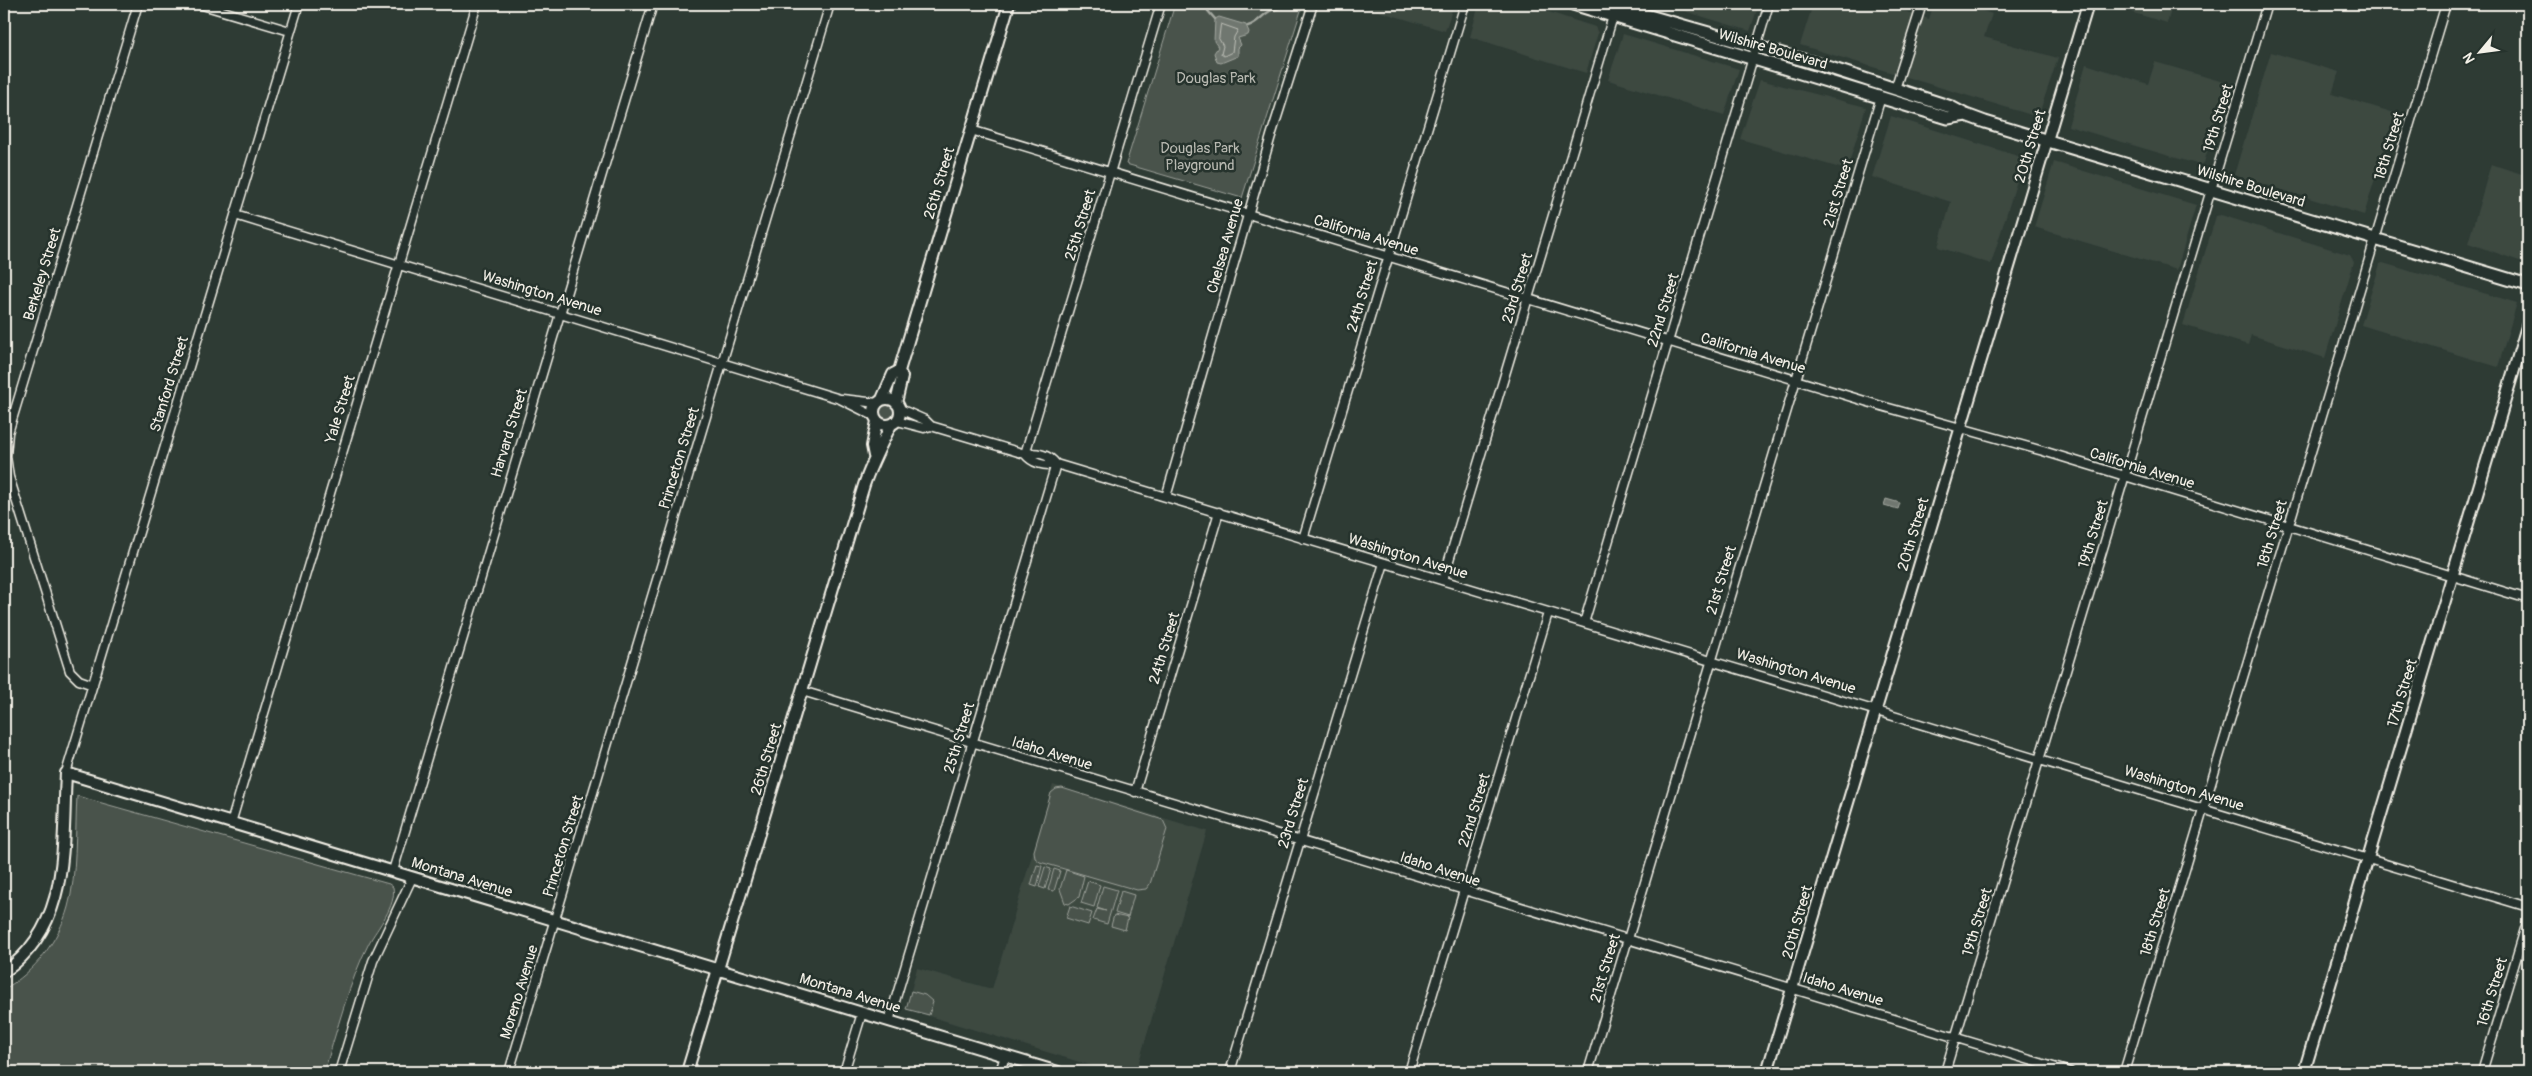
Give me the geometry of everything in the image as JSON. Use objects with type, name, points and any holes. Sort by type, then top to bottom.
[{"type":"main road","name":"Wilshire Boulevard","points":[[1573,4],[1613,8],[1821,65],[1951,106],[1966,115],[2047,141],[2528,285]]},
{"type":"main road","name":"Wilshire Boulevard","points":[[1613,8],[1752,60],[1948,118],[1966,115]]},
{"type":"main road","points":[[1881,97],[1887,92],[1901,97],[1901,91]]},
{"type":"street","name":"Berkeley Street","points":[[93,685],[79,680],[70,671],[9,477],[7,448],[8,433],[138,4]]},
{"type":"street","points":[[199,4],[290,30]]},
{"type":"street","name":"Stanford Street","points":[[66,773],[298,4]]},
{"type":"street","name":"Yale Street","points":[[231,823],[477,4]]},
{"type":"street","name":"Harvard Street","points":[[393,871],[653,4]]},
{"type":"street","name":"Princeton Street","points":[[555,920],[830,4]]},
{"type":"street","name":"26th Street","points":[[898,406],[902,377],[899,371],[1009,4]]},
{"type":"street","name":"25th Street","points":[[1024,454],[1111,172],[1160,4]]},
{"type":"street","name":"Chelsea Avenue","points":[[1166,497],[1270,136],[1313,4]]},
{"type":"street","name":"24th Street","points":[[1303,538],[1465,4]]},
{"type":"street","name":"22nd Street","points":[[1584,623],[1769,4]]},
{"type":"street","points":[[1901,91],[1922,4]]},
{"type":"street","name":"20th Street","points":[[1767,1072],[1794,988],[1875,710],[2088,4]]},
{"type":"street","name":"19th Street","points":[[1945,1072],[2267,4]]},
{"type":"street","name":"18th Street","points":[[2124,1072],[2446,4]]},
{"type":"street","name":"23rd Street","points":[[1443,580],[1613,8]]},
{"type":"street","name":"21st Street","points":[[1588,1072],[1881,97]]},
{"type":"street","name":"California Avenue","points":[[971,130],[1961,430],[2043,451],[2453,577],[2528,598]]},
{"type":"street","name":"Washington Avenue","points":[[235,215],[840,399],[876,419]]},
{"type":"street","name":"17th Street","points":[[2304,1072],[2528,323]]},
{"type":"street","name":"26th Street","points":[[880,401],[893,374],[899,371]]},
{"type":"street","name":"Washington Avenue","points":[[840,399],[880,401]]},
{"type":"street","points":[[890,399],[898,406],[894,423],[882,425],[876,419],[874,409],[880,401],[890,399]]},
{"type":"street","name":"Washington Avenue","points":[[898,406],[925,420],[931,426],[1024,454],[1033,452],[1052,458],[1056,464],[2528,907]]},
{"type":"street","name":"26th Street","points":[[874,456],[872,446],[876,419]]},
{"type":"street","name":"Washington Avenue","points":[[894,423],[924,428],[931,426]]},
{"type":"street","name":"26th Street","points":[[687,1072],[874,456],[881,449],[894,423]]},
{"type":"street","name":"25th Street","points":[[889,1021],[1056,464]]},
{"type":"street","name":"24th Street","points":[[1135,792],[1220,512]]},
{"type":"street","name":"23rd Street","points":[[1230,1072],[1384,563]]},
{"type":"street","name":"22nd Street","points":[[1409,1072],[1548,613]]},
{"type":"street","name":"Idaho Avenue","points":[[802,691],[2070,1072]]},
{"type":"street","points":[[4,970],[25,954],[43,931],[56,898],[66,773]]},
{"type":"street","name":"Montana Avenue","points":[[66,773],[1058,1072]]},
{"type":"street","points":[[339,1072],[373,961],[412,878]]},
{"type":"street","name":"16th Street","points":[[2482,1072],[2528,919]]},
{"type":"street","name":"Moreno Avenue","points":[[509,1072],[555,920]]},
{"type":"street","points":[[844,1072],[862,1013]]},
{"type":"street","points":[[1000,1072],[1005,1056]]},
{"type":"shaded area","points":[[1354,4],[1454,4],[1445,31]]},
{"type":"shaded area","points":[[1479,4],[1524,4],[1595,27],[1598,33],[1586,73],[1470,37]]},
{"type":"shaded area","points":[[1661,4],[1759,4],[1750,31]]},
{"type":"shaded area","points":[[1813,4],[1882,4],[1929,19],[1934,4],[1962,4],[1992,14],[1984,37],[2058,58],[2038,117],[1800,45]]},
{"type":"shaded area","points":[[2104,4],[2173,4],[2167,23]]},
{"type":"shaded area","points":[[1623,34],[1739,69],[1724,115],[1608,80]]},
{"type":"shaded area","points":[[2271,52],[2339,72],[2332,94],[2395,113],[2364,215],[2234,175]]},
{"type":"shaded area","points":[[2155,62],[2227,83],[2204,163],[2200,165],[2068,126],[2086,64],[2148,84]]},
{"type":"shaded area","points":[[1760,80],[1866,107],[1847,170],[1740,139]]},
{"type":"shaded area","points":[[1891,116],[2024,158],[1991,264],[1938,247],[1951,202],[1872,177]]},
{"type":"shaded area","points":[[2054,162],[2196,205],[2177,270],[2034,227]]},
{"type":"shaded area","points":[[2491,164],[2528,176],[2528,264],[2468,243]]},
{"type":"shaded area","points":[[2221,215],[2350,255],[2354,262],[2325,358],[2251,335],[2248,345],[2183,325],[2216,216]]},
{"type":"shaded area","points":[[2383,263],[2517,303],[2498,367],[2361,325],[2380,264]]},
{"type":"shaded area","points":[[1053,785],[1207,831],[1136,1072],[1112,1072],[906,1009],[917,968],[992,989]]},
{"type":"green space","name":"Douglas Park","points":[[1175,4],[1303,4],[1242,198],[1126,164]]},
{"type":"green space","points":[[886,403],[892,406],[895,412],[892,418],[886,421],[880,418],[877,412],[880,406]]},
{"type":"green space","points":[[1062,788],[1163,820],[1167,829],[1150,884],[1146,889],[1137,890],[1040,862],[1035,858],[1034,851],[1051,793],[1056,789]]},
{"type":"green space","points":[[77,796],[389,884],[393,887],[392,902],[386,916],[369,943],[355,974],[324,1072],[4,1072],[4,989],[35,965],[52,943],[64,919],[73,882]]},
{"type":"green space","points":[[1037,865],[1042,866],[1037,887],[1031,885]]},
{"type":"green space","points":[[1045,867],[1051,869],[1045,889],[1039,887]]},
{"type":"green space","points":[[1054,869],[1060,871],[1054,891],[1048,890]]},
{"type":"green space","points":[[1066,870],[1084,876],[1079,897],[1069,904],[1065,903],[1060,889]]},
{"type":"green space","points":[[1088,881],[1100,885],[1094,907],[1081,903]]},
{"type":"green space","points":[[1103,886],[1117,890],[1107,924],[1093,920],[1097,909],[1106,911],[1097,908]]},
{"type":"green space","points":[[1121,891],[1134,895],[1128,917],[1115,913]]},
{"type":"green space","points":[[1070,906],[1092,913],[1088,925],[1066,918]]},
{"type":"green space","points":[[1114,915],[1128,918],[1125,930],[1111,926]]},
{"type":"green space","points":[[911,991],[925,995],[933,1002],[929,1015],[906,1009]]},
{"type":"water","points":[[1219,17],[1246,25],[1249,32],[1248,35],[1238,38],[1241,45],[1238,48],[1238,56],[1221,63],[1217,62],[1214,53],[1218,47],[1214,41],[1215,19]]},
{"type":"water","points":[[1886,499],[1900,503],[1898,509],[1884,505]]},
{"type":"waterway","points":[[1209,4],[1208,11],[1215,19]]},
{"type":"waterway","points":[[1248,26],[1284,4]]},
{"type":"park label","name":"Douglas Park Playground","points":[[1200,156]]}]
